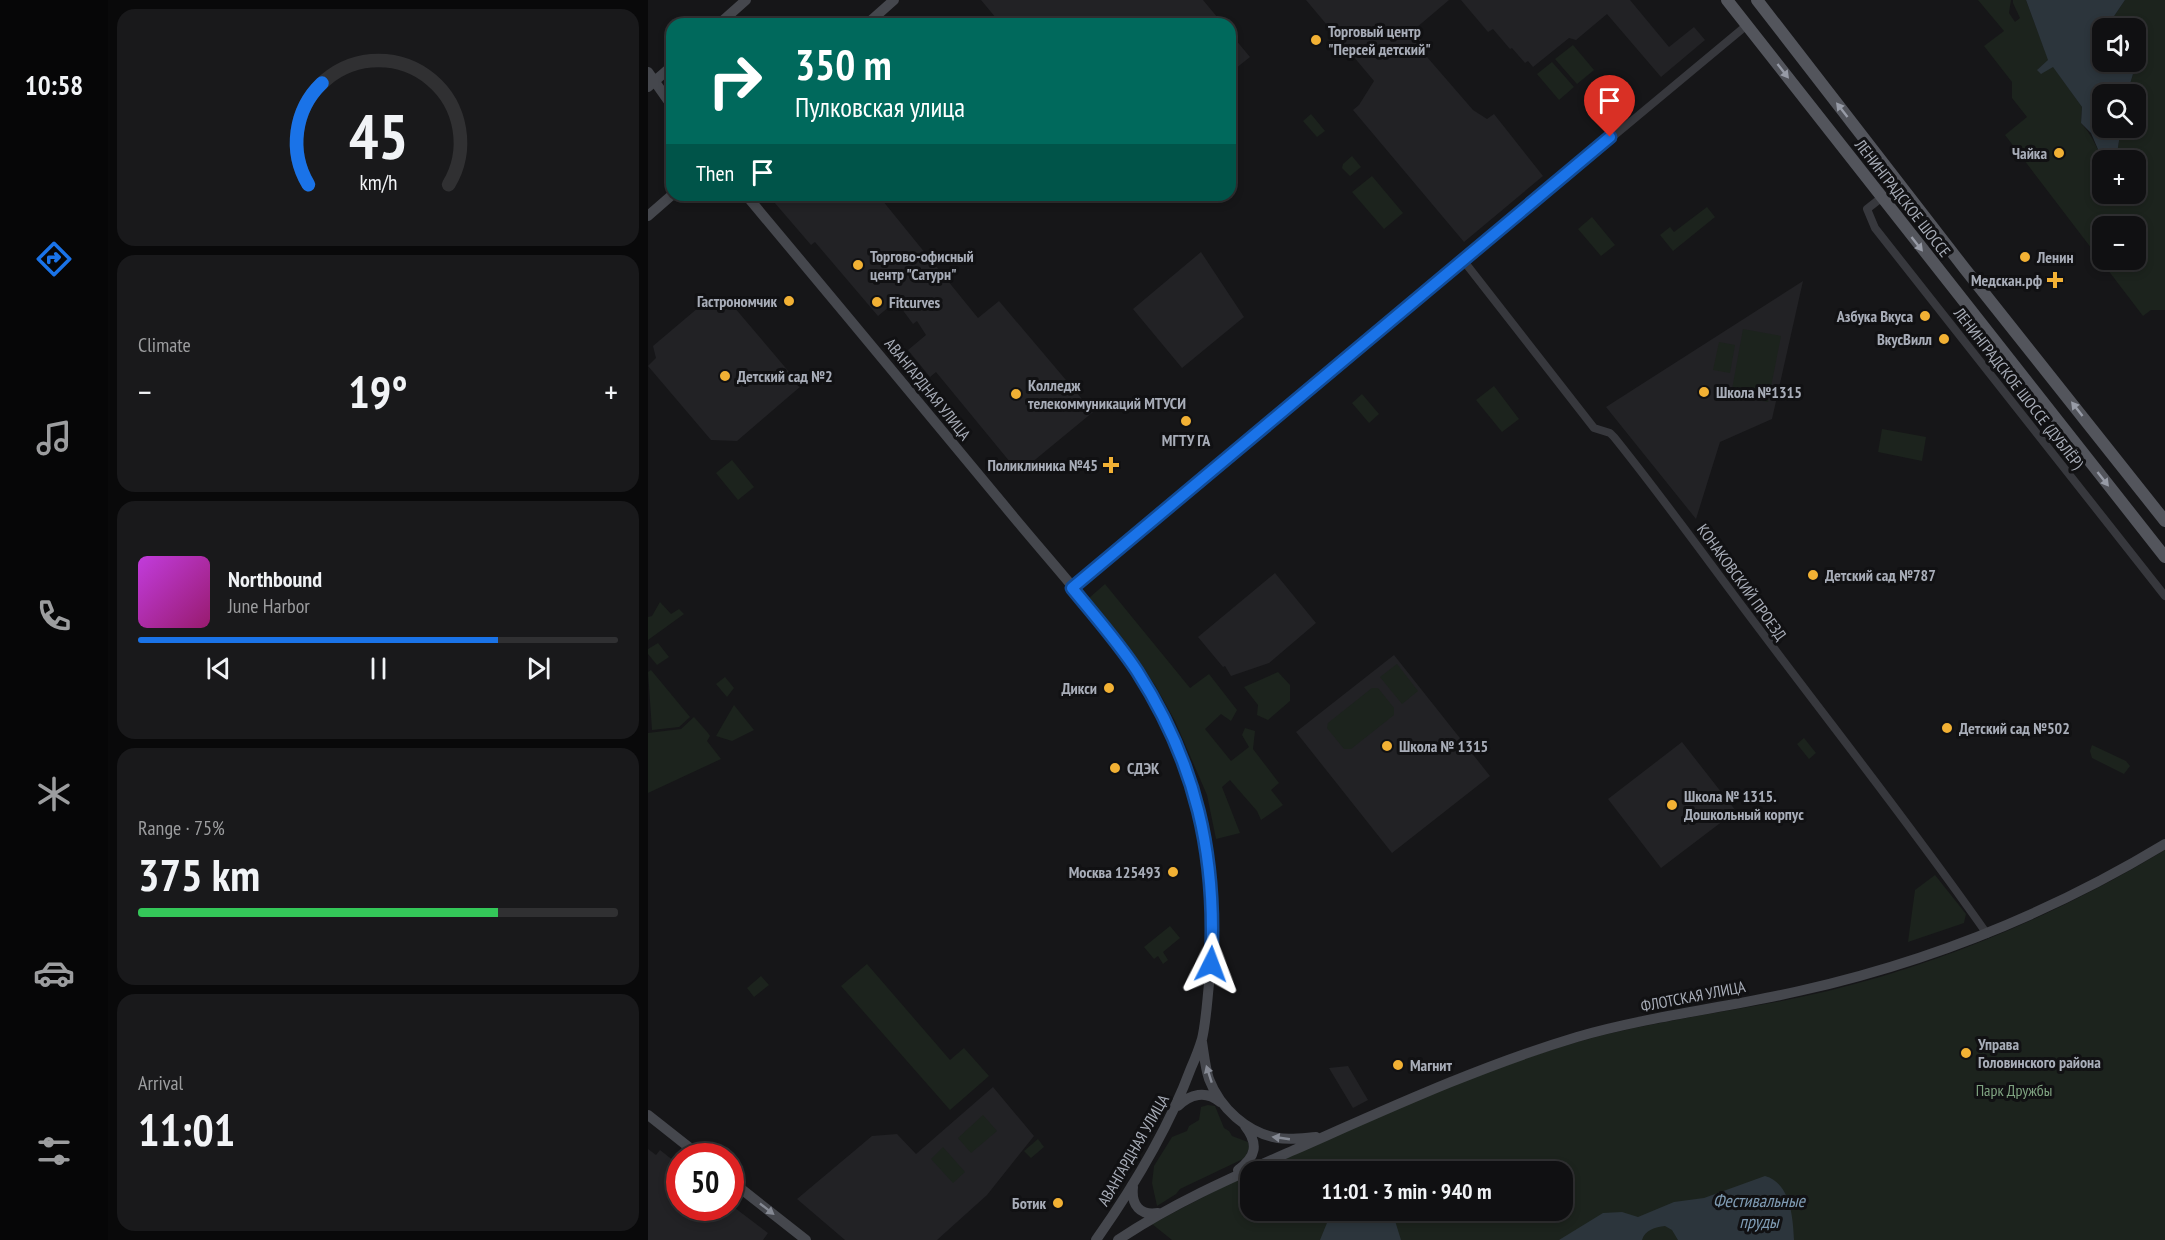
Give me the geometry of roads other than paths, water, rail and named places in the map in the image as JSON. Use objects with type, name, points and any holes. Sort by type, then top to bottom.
[{"type":"main road","name":"ЛЕНИНГРАДСКОЕ ШОССЕ","points":[[1727,0],[2165,557]]},
{"type":"main road","name":"ЛЕНИНГРАДСКОЕ ШОССЕ","points":[[1757,0],[1965,269],[2165,521]]},
{"type":"street","points":[[726,18],[746,0]]},
{"type":"street","points":[[874,18],[894,0]]},
{"type":"street","points":[[1072,588],[1747,25]]},
{"type":"street","points":[[666,70],[650,80],[666,99]]},
{"type":"street","name":"ЛЕНИНГРАДСКОЕ ШОССЕ (ДУБЛЁР)","points":[[1881,198],[1867,209],[1875,228],[2165,596]]},
{"type":"street","points":[[648,216],[666,200]]},
{"type":"street","name":"АВАНГАРДНАЯ УЛИЦА","points":[[751,201],[1116,642],[1151,693],[1178,749],[1194,794],[1207,850],[1213,928],[1202,1038],[1178,1106],[1133,1185],[1096,1240]]},
{"type":"street","name":"КОНАКОВСКИЙ ПРОЕЗД","points":[[1463,260],[1594,428],[1610,433],[1614,437],[1676,516],[1988,934]]},
{"type":"street","name":"ФЛОТСКАЯ УЛИЦА","points":[[1118,1240],[1161,1213],[1226,1179],[1432,1090],[1538,1050],[1577,1038],[1649,1020],[1800,991],[1881,970],[1988,934],[2070,897],[2165,844]]},
{"type":"street","name":"АВАНГАРДНАЯ УЛИЦА","points":[[1202,1038],[1209,1079],[1226,1107],[1243,1124],[1262,1134],[1277,1138],[1323,1136]]},
{"type":"street","points":[[1178,1106],[1184,1099],[1199,1094],[1216,1099],[1226,1107]]},
{"type":"street","points":[[648,1115],[684,1143]]},
{"type":"street","name":"ФЛОТСКАЯ УЛИЦА","points":[[1226,1179],[1253,1157],[1254,1141],[1243,1124]]},
{"type":"street","points":[[1133,1185],[1132,1195],[1136,1207],[1147,1214],[1161,1213]]},
{"type":"street","points":[[744,1191],[806,1240]]},
{"type":"water","points":[[2026,0],[2125,0],[2113,18],[2092,18],[2092,72],[2130,72],[2133,74],[2130,84],[2092,84],[2092,135],[2081,123],[2082,107],[2053,67],[2041,74],[2037,70],[2048,60]]},
{"type":"water","points":[[2093,138],[2119,138],[2118,150],[2098,150]]},
{"type":"water","name":"Фестивальные пруды","points":[[1765,1176],[1774,1180],[1785,1194],[1793,1222],[1794,1240],[1678,1240],[1672,1230],[1665,1226],[1651,1230],[1642,1240],[1559,1240],[1603,1213],[1622,1212],[1638,1217],[1674,1202],[1704,1198]]},
{"type":"water","points":[[1328,1221],[1395,1221],[1401,1240],[1320,1240]]},
{"type":"place","name":"Торговый центр \"Персей детский\"","points":[[1316,40]]},
{"type":"place","name":"Чайка","points":[[2059,153]]},
{"type":"place","name":"Ленин","points":[[2025,257]]},
{"type":"place","name":"Торгово-офисный центр \"Сатурн\"","points":[[858,265]]},
{"type":"place","name":"Медскан.рф","points":[[2055,280]]},
{"type":"place","name":"Гастрономчик","points":[[789,301]]},
{"type":"place","name":"Fitcurves","points":[[877,302]]},
{"type":"place","name":"Азбука Вкуса","points":[[1925,316]]},
{"type":"place","name":"ВкусВилл","points":[[1944,339]]},
{"type":"place","name":"Детский сад №2","points":[[725,376]]},
{"type":"place","name":"Школа №1315","points":[[1704,392]]},
{"type":"place","name":"Колледж телекоммуникаций МТУСИ","points":[[1016,394]]},
{"type":"place","name":"МГТУ ГА","points":[[1186,421]]},
{"type":"place","name":"Поликлиника №45","points":[[1111,465]]},
{"type":"place","name":"Детский сад №787","points":[[1813,575]]},
{"type":"place","name":"Дикси","points":[[1109,688]]},
{"type":"place","name":"Детский сад №502","points":[[1947,728]]},
{"type":"place","name":"Школа № 1315","points":[[1387,746]]},
{"type":"place","name":"СДЭК","points":[[1115,768]]},
{"type":"place","name":"Школа № 1315. Дошкольный корпус","points":[[1672,805]]},
{"type":"place","name":"Москва 125493","points":[[1173,872]]},
{"type":"place","name":"Управа Головинского района","points":[[1966,1053]]},
{"type":"place","name":"Магнит","points":[[1398,1065]]},
{"type":"place","name":"Ботик","points":[[1058,1203]]},
{"type":"park label","name":"Парк Дружбы","points":[[2014,1090]]}]
